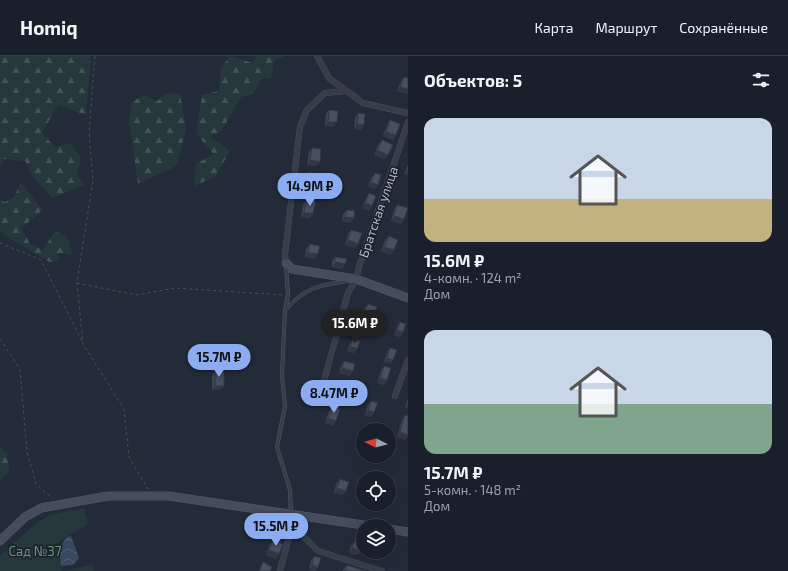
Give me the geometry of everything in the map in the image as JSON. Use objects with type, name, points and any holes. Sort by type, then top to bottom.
[{"type":"street","points":[[316,56],[329,78],[362,103],[408,113]]},
{"type":"street","points":[[346,90],[325,93],[307,110],[300,127],[285,254],[286,263],[292,269],[356,279],[408,298]]},
{"type":"street","name":"Братская улица","points":[[318,399],[348,293],[356,279],[408,122]]},
{"type":"street","points":[[395,396],[408,360]]},
{"type":"street","points":[[0,541],[25,517],[41,508],[108,496],[169,496],[356,524]]},
{"type":"street","points":[[293,514],[304,537],[318,551],[382,571]]},
{"type":"street","points":[[280,571],[293,514]]},
{"type":"street","points":[[396,530],[408,532]]},
{"type":"street","points":[[357,571],[359,564]]},
{"type":"lane","points":[[286,263],[285,272],[288,295],[284,310],[282,375],[285,406],[277,447],[290,490],[293,514]]},
{"type":"lane","points":[[284,310],[298,295],[316,287],[356,279]]},
{"type":"lane","points":[[288,295],[298,295]]},
{"type":"path","points":[[83,344],[77,283],[92,180],[88,133],[95,56]]},
{"type":"path","points":[[0,243],[41,260],[83,344],[124,409],[129,457],[153,496]]},
{"type":"path","points":[[77,283],[136,295],[175,288],[288,295]]},
{"type":"path","points":[[0,339],[20,369],[27,452],[36,484],[58,505]]},
{"type":"green space","points":[[0,56],[91,56],[86,115],[58,105],[42,133],[55,147],[70,143],[81,158],[77,176],[85,185],[52,198],[32,175],[25,161],[3,159],[0,167]]},
{"type":"green space","points":[[230,56],[253,63],[256,56],[284,56],[274,61],[271,78],[262,78],[253,94],[241,97],[222,130],[211,137],[230,151],[215,177],[194,186],[196,164],[213,154],[196,133],[202,95],[219,91],[221,68]]},
{"type":"green space","points":[[167,93],[180,94],[186,129],[177,165],[138,184],[129,121],[132,102],[144,95],[157,101]]},
{"type":"green space","points":[[21,182],[42,210],[22,228],[30,244],[43,250],[55,231],[67,237],[73,255],[59,253],[57,262],[49,262],[8,237],[0,230],[0,200],[5,202],[14,197]]},
{"type":"green space","points":[[0,447],[7,453],[9,471],[0,482]]},
{"type":"green space","name":"Сад №37","points":[[84,508],[88,524],[55,544],[62,571],[0,571],[0,556],[38,522],[50,515]]},
{"type":"green space","name":"Сад №37","points":[[92,564],[94,571],[65,571]]},
{"type":"water","points":[[71,536],[79,558],[73,565],[61,566],[59,548],[67,537]]},
{"type":"building","points":[[404,77],[408,78],[408,89],[400,87]]},
{"type":"building","points":[[329,110],[338,111],[337,122],[328,122]]},
{"type":"building","points":[[358,113],[365,114],[364,125],[357,124]]},
{"type":"building","points":[[390,120],[400,124],[396,135],[386,132]]},
{"type":"building","points":[[382,140],[393,145],[388,155],[377,150]]},
{"type":"building","points":[[312,148],[321,149],[320,162],[310,160]]},
{"type":"building","points":[[308,172],[318,174],[316,187],[307,186]]},
{"type":"building","points":[[375,173],[381,175],[378,185],[371,182]]},
{"type":"building","points":[[369,193],[376,196],[372,206],[365,203]]},
{"type":"building","points":[[306,200],[316,201],[313,213],[304,213]]},
{"type":"building","points":[[397,205],[408,208],[404,219],[394,216]]},
{"type":"building","points":[[347,210],[355,211],[354,218],[345,217]]},
{"type":"building","points":[[351,230],[362,233],[358,244],[348,240]]},
{"type":"building","points":[[389,236],[398,240],[394,250],[384,247]]},
{"type":"building","points":[[310,244],[320,246],[318,254],[308,253]]},
{"type":"building","points":[[335,257],[347,259],[345,264],[335,262]]},
{"type":"building","points":[[368,304],[377,307],[372,321],[363,318]]},
{"type":"building","points":[[400,322],[406,324],[403,332],[397,330]]},
{"type":"building","points":[[353,339],[360,341],[357,349],[350,346]]},
{"type":"building","points":[[390,348],[397,350],[393,360],[387,358]]},
{"type":"building","points":[[344,361],[355,364],[353,371],[342,368]]},
{"type":"building","points":[[384,366],[391,368],[387,380],[380,378]]},
{"type":"building","points":[[215,370],[224,371],[224,386],[215,386]]},
{"type":"building","points":[[371,401],[378,403],[374,412],[368,410]]},
{"type":"building","points":[[332,407],[340,409],[336,421],[328,418]]},
{"type":"building","points":[[405,415],[408,416],[408,435],[400,432]]},
{"type":"building","points":[[340,479],[349,482],[346,491],[337,488]]},
{"type":"building","points":[[273,540],[283,544],[279,554],[269,550]]},
{"type":"building","points":[[354,542],[356,542],[356,549],[352,548]]},
{"type":"building","points":[[314,556],[321,558],[318,567],[312,565]]},
{"type":"building","points":[[263,562],[272,567],[270,571],[259,571]]},
{"type":"building","points":[[347,565],[366,571],[345,571]]}]
